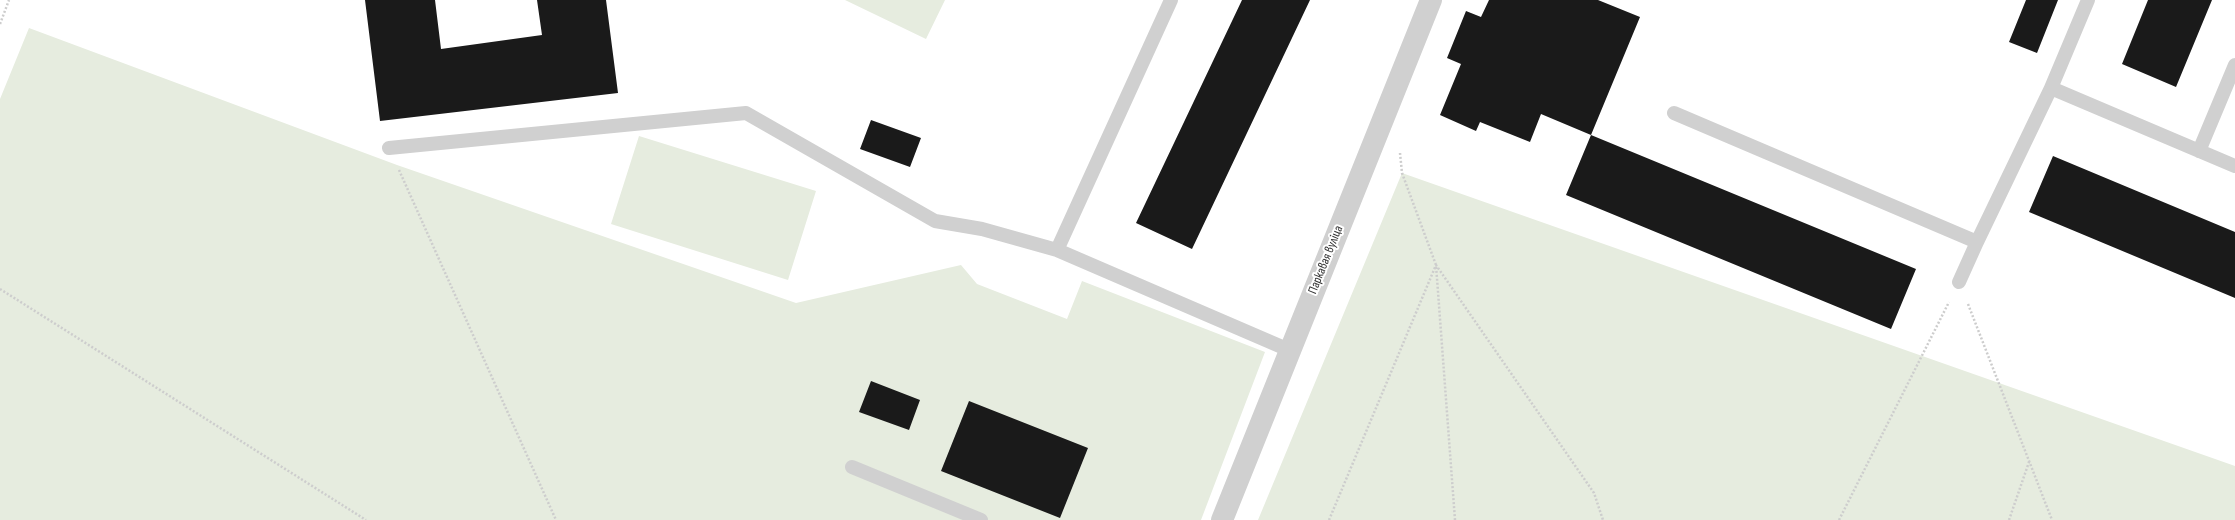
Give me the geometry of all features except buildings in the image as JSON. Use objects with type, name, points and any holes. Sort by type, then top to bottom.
[{"type":"street","name":"Паркавая вуліца","points":[[1222,520],[1289,350],[1431,0]]},
{"type":"lane","points":[[1057,250],[1171,0]]},
{"type":"lane","points":[[1959,282],[2052,88],[2088,0]]},
{"type":"lane","points":[[2199,151],[2235,65]]},
{"type":"lane","points":[[2052,88],[2235,166]]},
{"type":"lane","points":[[389,148],[746,113],[934,221],[982,229],[1057,250],[1289,350]]},
{"type":"lane","points":[[1674,113],[1977,242]]},
{"type":"lane","points":[[852,466],[981,520]]},
{"type":"path","points":[[0,24],[9,0]]},
{"type":"path","points":[[389,148],[556,520]]},
{"type":"path","points":[[1400,152],[1402,173],[1436,265],[1594,494],[1603,520]]},
{"type":"path","points":[[1329,520],[1436,265]]},
{"type":"path","points":[[1436,265],[1455,520]]},
{"type":"path","points":[[1959,282],[2052,520]]},
{"type":"path","points":[[1839,520],[1959,282]]},
{"type":"path","points":[[0,289],[366,520]]},
{"type":"path","points":[[2010,520],[2029,461]]},
{"type":"shaded area","points":[[845,0],[945,0],[926,39]]},
{"type":"shaded area","points":[[29,28],[397,165],[796,303],[961,265],[977,284],[1067,319],[1082,281],[1265,352],[1201,520],[0,520],[0,99]]},
{"type":"shaded area","points":[[639,136],[816,191],[788,280],[611,224]]},
{"type":"shaded area","points":[[1402,173],[2235,466],[2235,520],[1258,520]]}]
